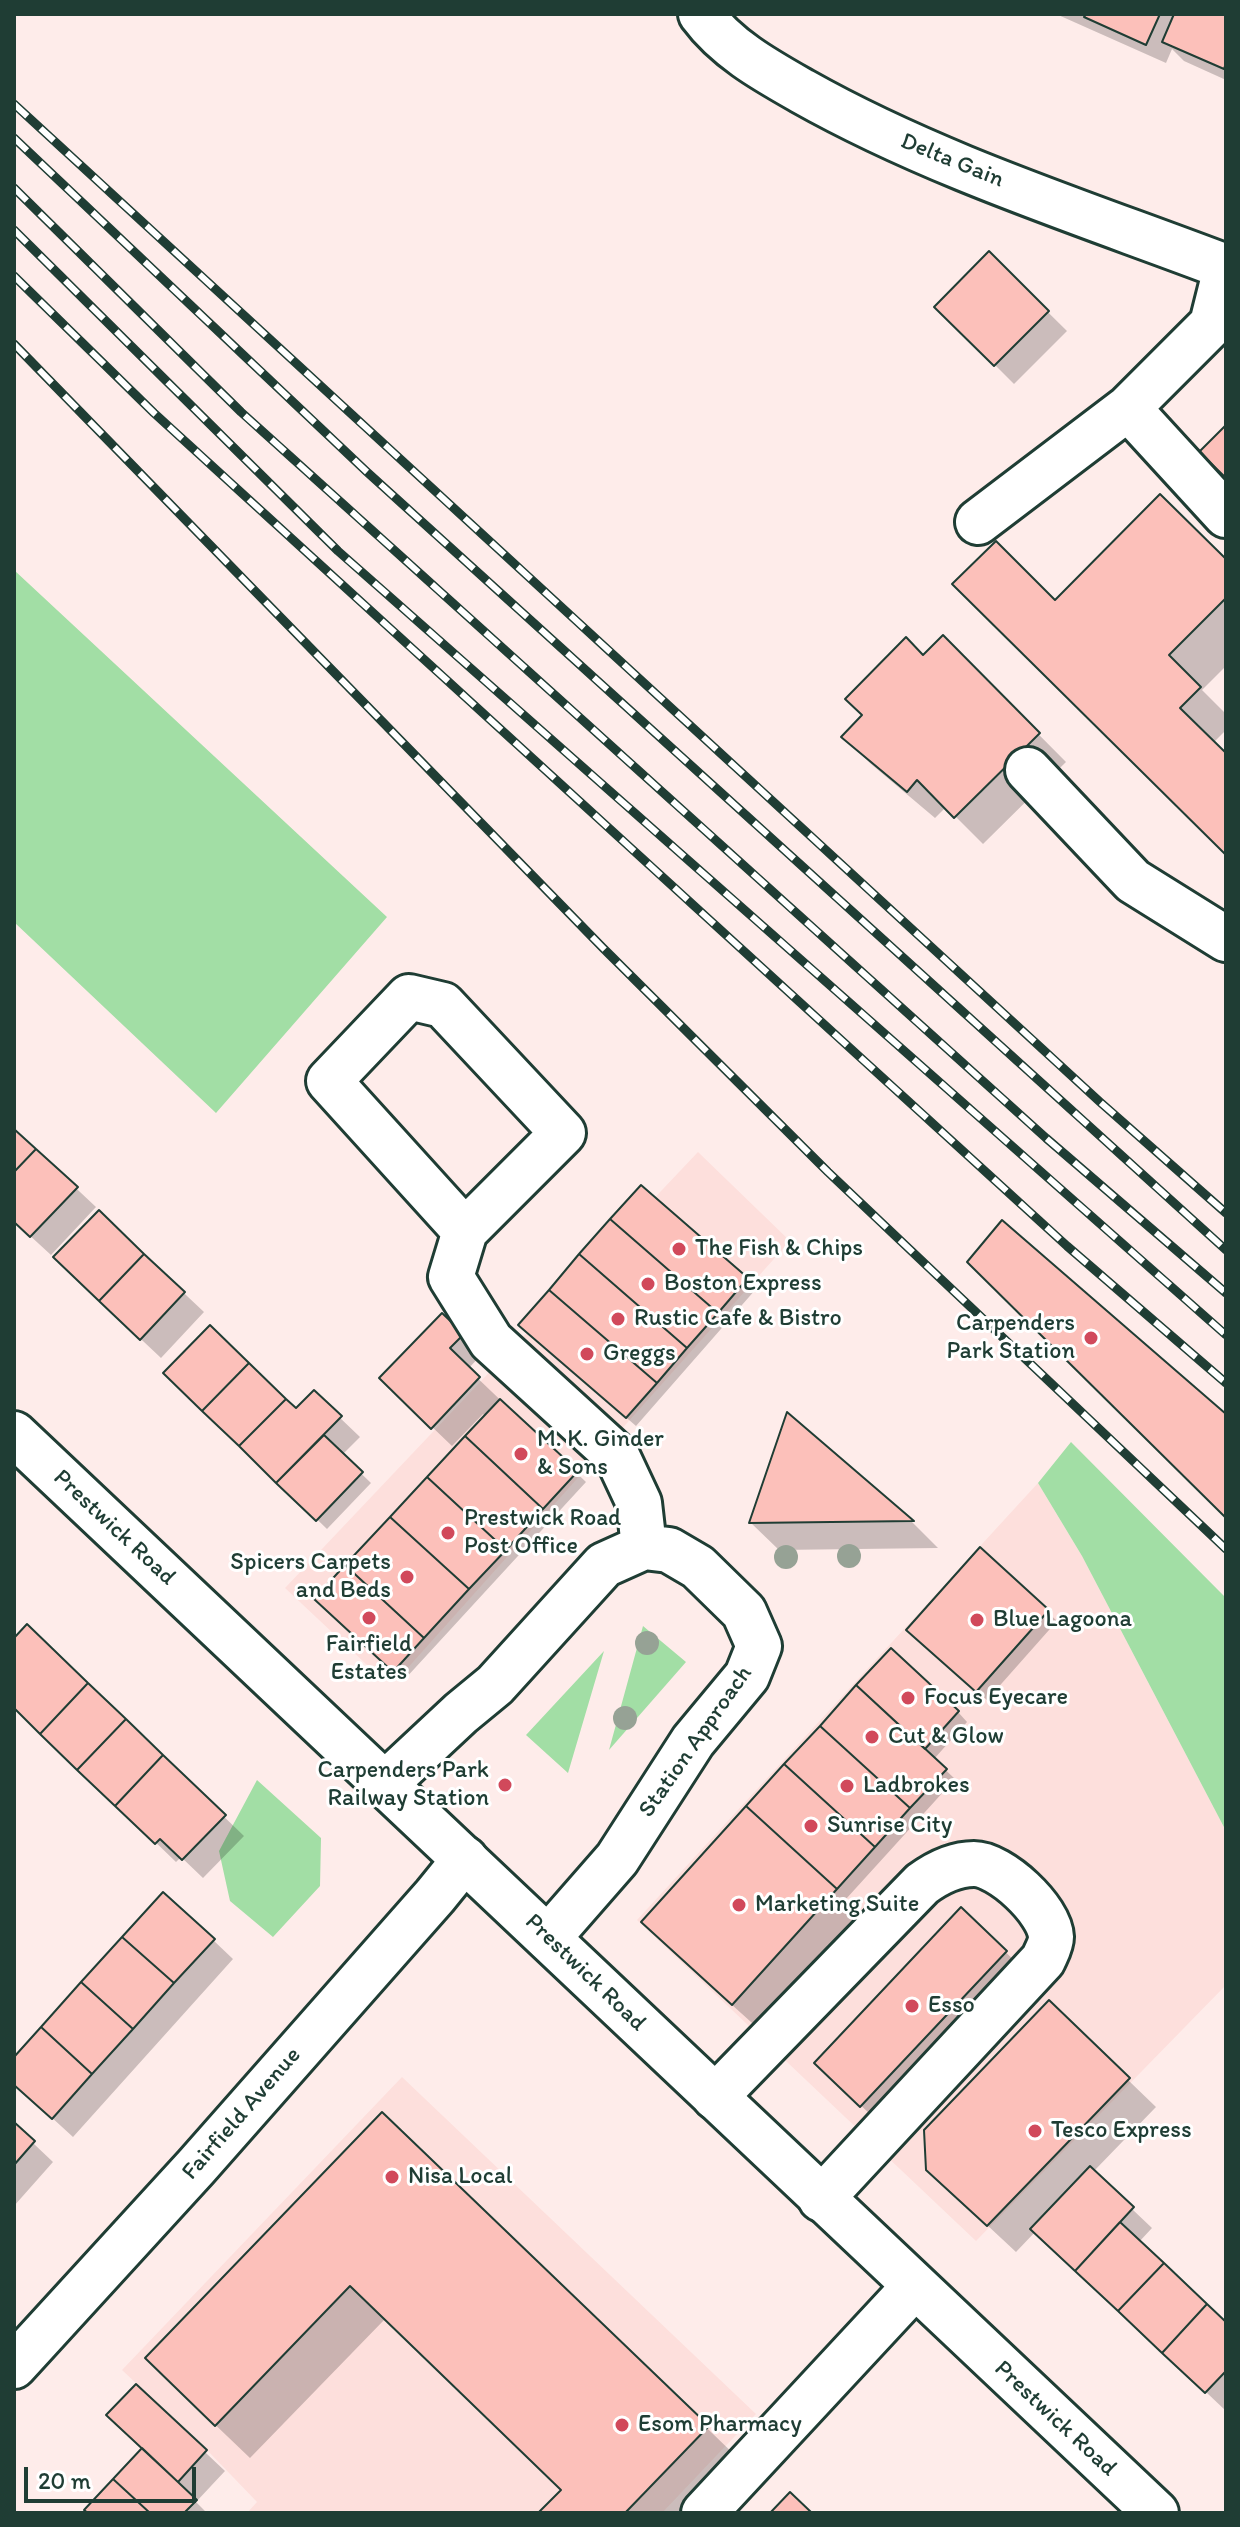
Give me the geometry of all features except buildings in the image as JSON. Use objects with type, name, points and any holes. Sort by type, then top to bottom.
[{"type":"street","name":"Delta Gain","points":[[701,14],[717,33],[756,65],[857,122],[1226,268]]},
{"type":"street","points":[[978,522],[1128,408],[1212,324],[1226,268]]},
{"type":"street","points":[[1128,408],[1226,515]]},
{"type":"street","points":[[1028,770],[1133,881],[1226,939]]},
{"type":"street","points":[[385,1784],[495,1685],[604,1565],[644,1547],[639,1503],[617,1456],[491,1341],[451,1277],[465,1231],[563,1133],[443,1005],[409,997],[329,1081],[465,1231]]},
{"type":"street","name":"Prestwick Road","points":[[14,1434],[1156,2513]]},
{"type":"street","name":"Station Approach","points":[[548,1938],[617,1859],[693,1741],[747,1676],[759,1646],[744,1612],[698,1567],[669,1550],[644,1547]]},
{"type":"street","name":"Fairfield Avenue","points":[[14,2366],[196,2167],[465,1859]]},
{"type":"street","points":[[715,2097],[922,1884],[938,1872],[976,1864],[994,1869],[1015,1884],[1049,1925],[1052,1940],[1043,1960],[821,2199]]},
{"type":"street","points":[[704,2513],[914,2287]]},
{"type":"shaded area","points":[[698,1152],[790,1241],[405,1671],[383,1680],[285,1588]]},
{"type":"shaded area","points":[[1038,1483],[1082,1556],[1226,1831],[1226,1985],[976,2241],[637,1920]]},
{"type":"shaded area","points":[[402,2077],[756,2414],[662,2513],[247,2513],[257,2502],[122,2370]]},
{"type":"green space","points":[[14,570],[387,917],[216,1113],[14,922]]},
{"type":"green space","points":[[1071,1442],[1226,1598],[1226,1831],[1082,1556],[1038,1483]]},
{"type":"green space","points":[[643,1626],[686,1662],[609,1750]]},
{"type":"green space","points":[[604,1651],[568,1773],[526,1735]]},
{"type":"green space","points":[[257,1780],[321,1838],[320,1886],[273,1937],[230,1901],[219,1851]]},
{"type":"railway","points":[[14,104],[1100,1102],[1226,1213]]},
{"type":"railway","points":[[14,138],[367,472],[1226,1250]]},
{"type":"railway","points":[[14,188],[241,412],[1046,1138],[1226,1293]]},
{"type":"railway","points":[[14,230],[338,551],[1226,1335]]},
{"type":"railway","points":[[14,276],[154,413],[1067,1246],[1226,1383]]},
{"type":"railway","points":[[14,344],[603,948],[828,1172],[1226,1549]]},
{"type":"place","name":"The Fish & Chips","points":[[679,1249]]},
{"type":"place","name":"Boston Express","points":[[648,1284]]},
{"type":"place","name":"Rustic Cafe & Bistro","points":[[618,1319]]},
{"type":"place","name":"Carpenders Park Station","points":[[1091,1338]]},
{"type":"place","name":"Greggs","points":[[587,1354]]},
{"type":"place","name":"M. K. Ginder & Sons","points":[[521,1454]]},
{"type":"place","name":"Prestwick Road Post Office","points":[[448,1533]]},
{"type":"place","name":"Spicers Carpets and Beds","points":[[407,1577]]},
{"type":"place","name":"Fairfield Estates","points":[[369,1618]]},
{"type":"place","name":"Blue Lagoona","points":[[977,1620]]},
{"type":"place","name":"Focus Eyecare","points":[[908,1698]]},
{"type":"place","name":"Cut & Glow","points":[[872,1737]]},
{"type":"place","name":"Carpenders Park Railway Station","points":[[505,1785]]},
{"type":"place","name":"Ladbrokes","points":[[847,1786]]},
{"type":"place","name":"Sunrise City","points":[[811,1826]]},
{"type":"place","name":"Marketing Suite","points":[[739,1905]]},
{"type":"place","name":"Esso","points":[[912,2006]]},
{"type":"place","name":"Tesco Express","points":[[1035,2131]]},
{"type":"place","name":"Nisa Local","points":[[392,2177]]},
{"type":"place","name":"Esom Pharmacy","points":[[622,2425]]}]
